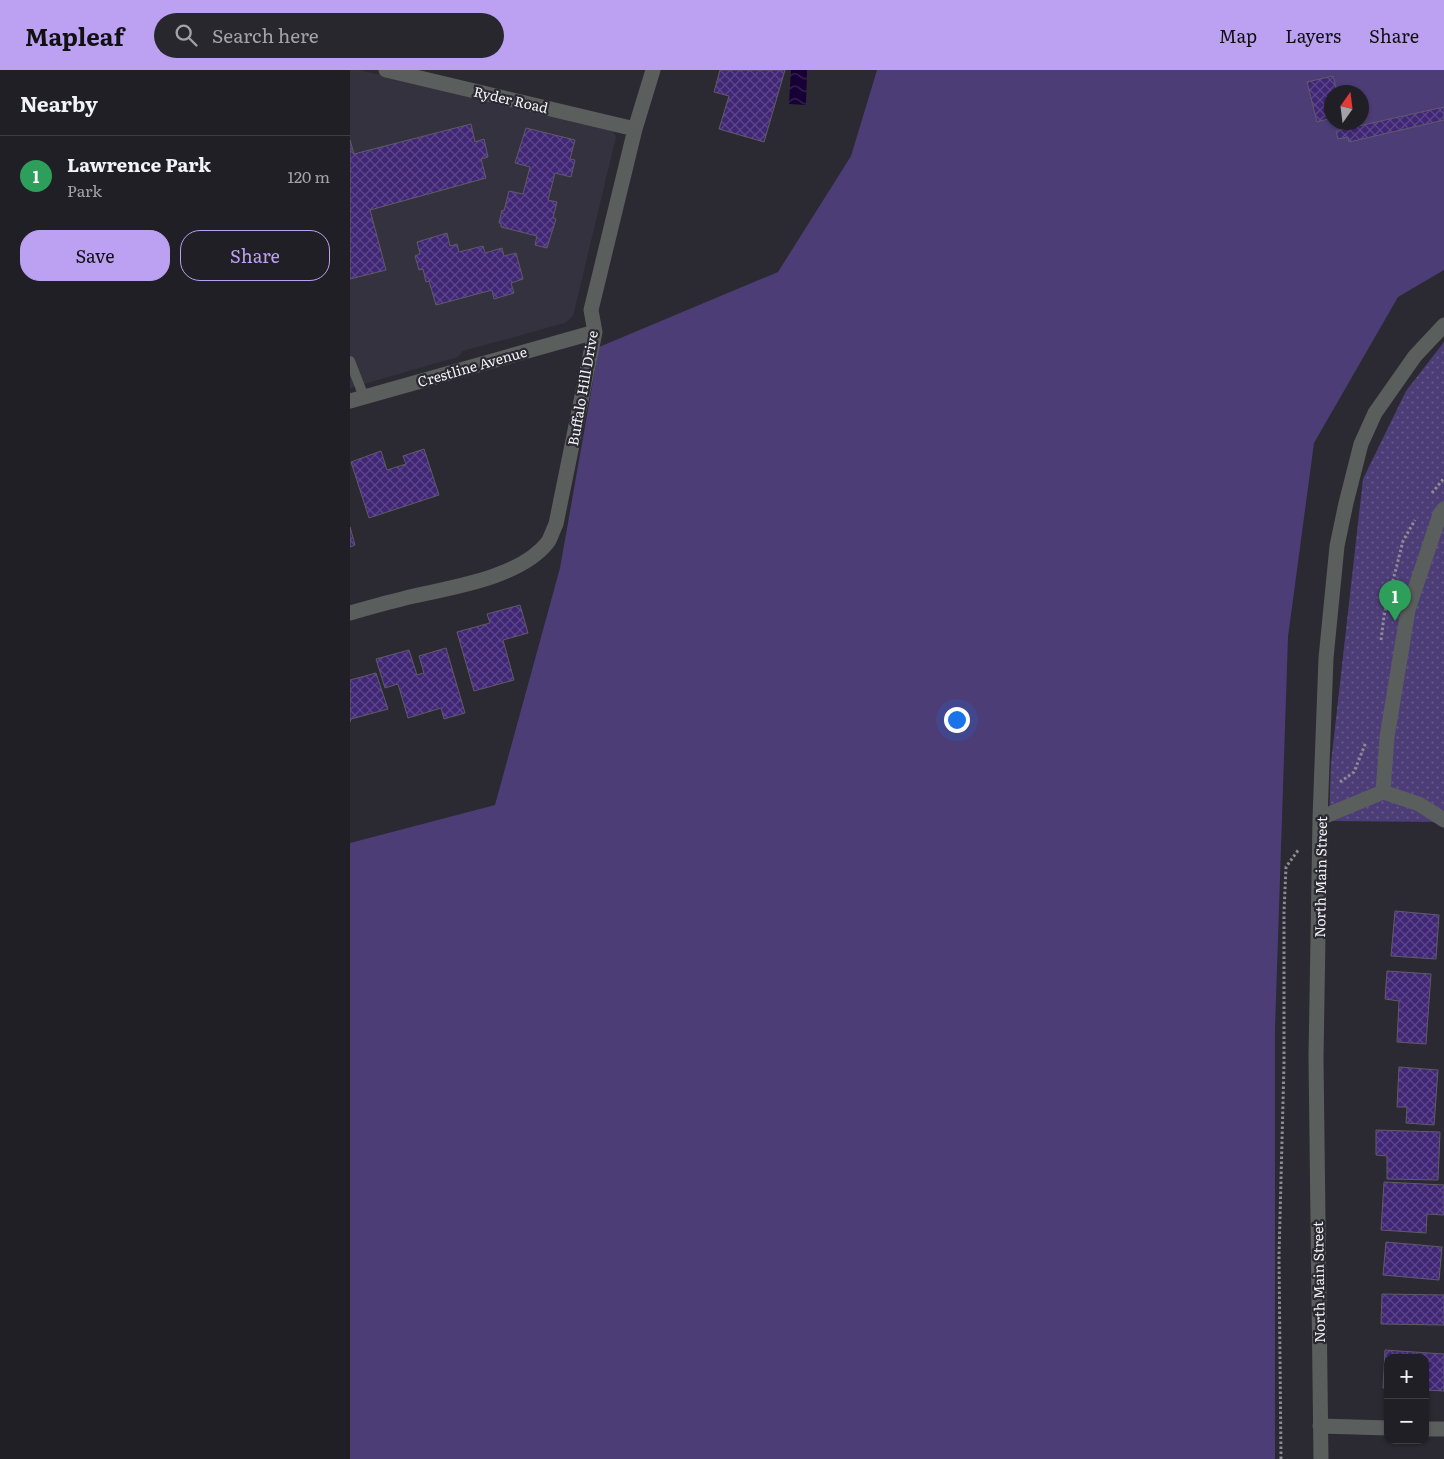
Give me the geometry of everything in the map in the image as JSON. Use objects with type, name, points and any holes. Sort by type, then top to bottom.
[{"type":"street","name":"Ryder Road","points":[[386,70],[635,128]]},
{"type":"street","name":"Buffalo Hill Drive","points":[[350,613],[476,582],[498,574],[519,565],[536,553],[548,541],[556,524],[595,332],[591,310],[635,128],[653,70]]},
{"type":"street","name":"North Main Street","points":[[1320,1459],[1316,1068],[1320,818],[1326,658],[1337,546],[1362,444],[1376,413],[1414,356],[1444,325]]},
{"type":"street","name":"Crestline Avenue","points":[[357,399],[595,332]]},
{"type":"street","points":[[1384,792],[1387,737],[1408,610],[1440,514],[1444,509]]},
{"type":"street","points":[[1320,818],[1384,792],[1419,804],[1444,820]]},
{"type":"street","points":[[1320,1426],[1384,1428]]},
{"type":"street","points":[[1429,1429],[1444,1429]]},
{"type":"lane","points":[[350,361],[357,399]]},
{"type":"shaded area","points":[[350,70],[359,70],[455,92],[613,131],[616,137],[573,316],[565,323],[463,351],[458,357],[350,388]]},
{"type":"shaded area","points":[[877,70],[1444,70],[1444,270],[1398,297],[1314,443],[1288,637],[1275,1029],[1275,1459],[350,1459],[350,843],[495,805],[560,568],[599,347],[778,272],[851,156]]},
{"type":"shaded area","points":[[1444,342],[1444,822],[1329,821],[1331,763],[1363,479],[1406,391]]},
{"type":"water","points":[[791,70],[807,70],[806,105],[789,104]]},
{"type":"building","points":[[720,70],[785,70],[764,142],[719,129],[729,96],[714,92]]},
{"type":"building","points":[[1333,76],[1335,85],[1324,85],[1324,120],[1317,122],[1307,82]]},
{"type":"building","points":[[1444,107],[1444,120],[1349,142],[1348,137],[1338,139],[1336,131],[1369,130],[1369,124]]},
{"type":"building","points":[[471,124],[475,142],[484,139],[488,157],[481,159],[486,178],[370,210],[386,270],[350,279],[350,140],[354,154]]},
{"type":"building","points":[[526,128],[575,140],[570,159],[575,160],[571,177],[555,173],[548,200],[557,202],[553,218],[556,219],[547,248],[535,245],[537,236],[501,227],[501,223],[499,223],[509,191],[523,194],[530,167],[515,163]]},
{"type":"building","points":[[447,233],[450,246],[457,244],[459,252],[483,246],[485,253],[502,248],[504,256],[516,253],[523,279],[511,283],[514,293],[494,299],[492,290],[436,305],[429,281],[426,282],[423,269],[419,270],[415,256],[420,254],[417,242]]},
{"type":"building","points":[[424,449],[439,495],[369,518],[351,462],[381,451],[387,470],[406,464],[403,456]]},
{"type":"building","points":[[350,527],[355,545],[350,547]]},
{"type":"building","points":[[520,605],[528,633],[503,640],[514,680],[474,691],[457,632],[490,623],[487,614]]},
{"type":"building","points":[[446,648],[465,713],[444,719],[441,708],[408,718],[398,684],[385,688],[376,659],[409,650],[417,675],[424,673],[419,656]]},
{"type":"building","points":[[376,673],[388,709],[351,719],[350,722],[350,680]]},
{"type":"building","points":[[1395,911],[1439,915],[1436,959],[1391,956]]},
{"type":"building","points":[[1387,971],[1431,974],[1426,1044],[1397,1042],[1399,1001],[1385,999]]},
{"type":"building","points":[[1399,1067],[1438,1070],[1434,1125],[1406,1123],[1407,1107],[1397,1107]]},
{"type":"building","points":[[1376,1130],[1440,1132],[1438,1180],[1387,1179],[1387,1156],[1376,1155]]},
{"type":"building","points":[[1384,1182],[1444,1185],[1444,1215],[1427,1214],[1426,1233],[1381,1230]]},
{"type":"building","points":[[1386,1242],[1442,1247],[1439,1280],[1383,1275]]},
{"type":"building","points":[[1382,1294],[1444,1295],[1444,1325],[1381,1324]]},
{"type":"building","points":[[1385,1350],[1444,1354],[1444,1391],[1429,1390],[1429,1354],[1385,1354]]},
{"type":"place","name":"Lawrence Park","points":[[1395,621]]}]
